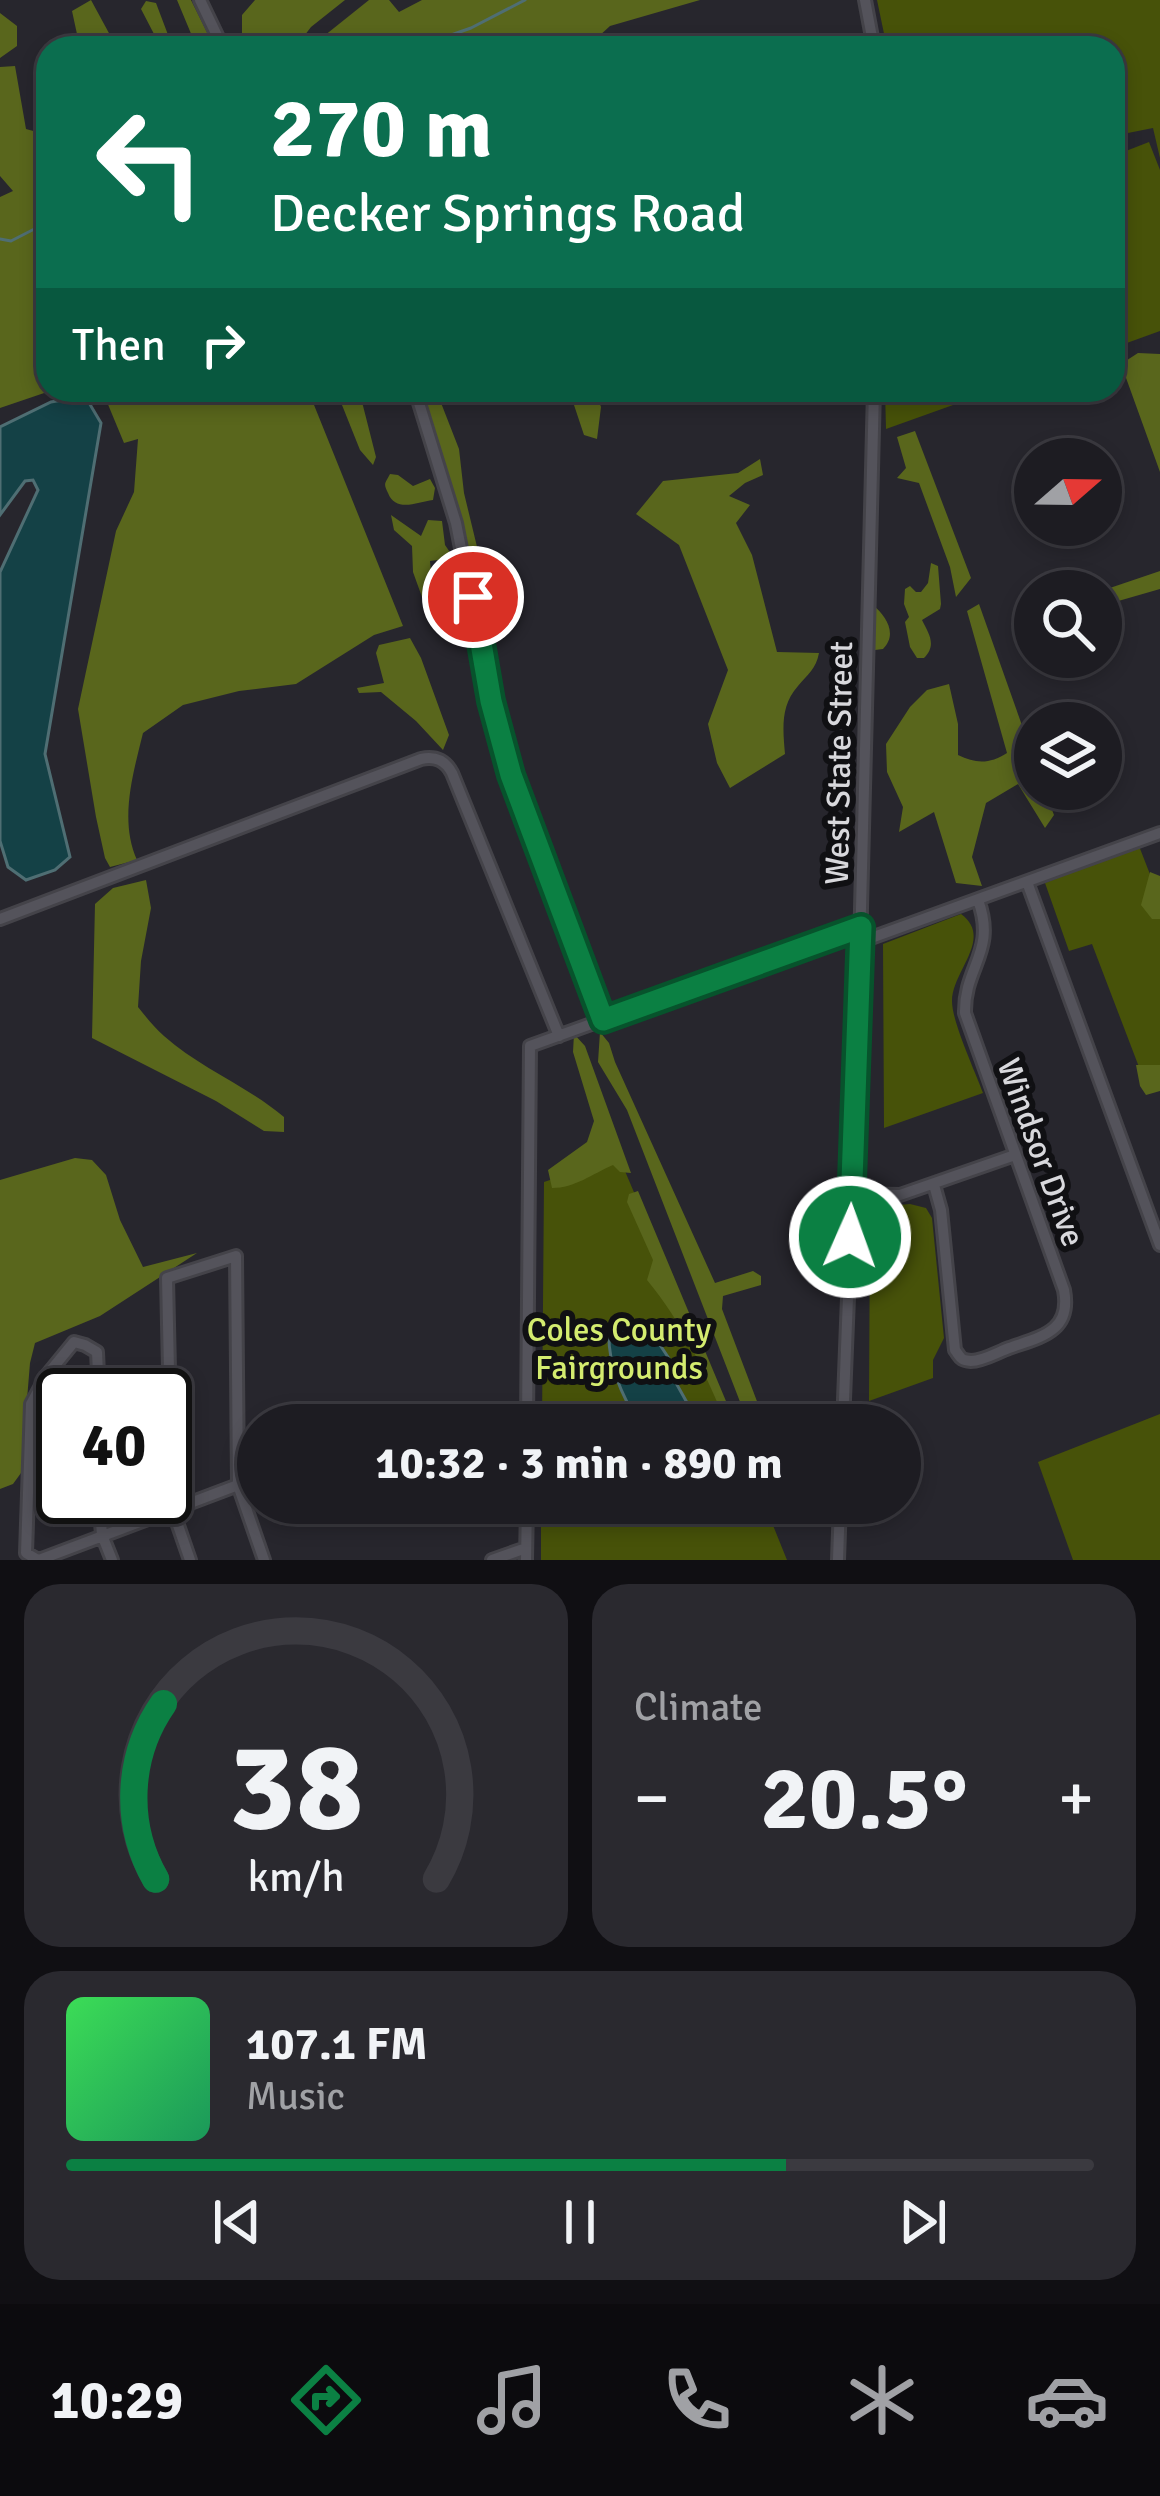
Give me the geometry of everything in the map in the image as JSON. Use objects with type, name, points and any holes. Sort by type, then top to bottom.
[{"type":"street","points":[[200,0],[217,36]]},
{"type":"street","points":[[865,0],[872,36]]},
{"type":"street","points":[[419,402],[466,560],[506,757],[603,1020]]},
{"type":"street","name":"West State Street","points":[[844,1404],[874,402]]},
{"type":"street","points":[[0,919],[421,759],[435,758],[452,773],[559,1036]]},
{"type":"street","points":[[860,942],[1160,833]]},
{"type":"street","points":[[1027,882],[1160,1245]]},
{"type":"street","name":"Windsor Drive","points":[[934,1185],[958,1357],[980,1359],[1056,1328],[1064,1314],[1064,1291],[965,1013],[966,990],[984,946],[985,923],[978,900]]},
{"type":"street","points":[[527,1404],[530,1046],[861,927]]},
{"type":"street","points":[[852,1195],[900,1196],[1015,1155]]},
{"type":"street","points":[[169,1368],[167,1278],[236,1256],[237,1404]]},
{"type":"street","points":[[53,1368],[74,1342],[97,1352],[98,1368]]},
{"type":"street","points":[[36,1395],[31,1404],[26,1553],[38,1560],[130,1524]]},
{"type":"street","points":[[192,1501],[237,1485]]},
{"type":"street","points":[[100,1524],[112,1560]]},
{"type":"street","points":[[178,1524],[190,1560]]},
{"type":"street","points":[[252,1524],[264,1560]]},
{"type":"street","points":[[838,1560],[839,1524]]},
{"type":"street","points":[[492,1560],[526,1554]]},
{"type":"green space","points":[[91,0],[111,36],[77,36],[72,11]]},
{"type":"green space","points":[[177,0],[191,0],[209,36],[192,36]]},
{"type":"green space","points":[[255,0],[345,0],[304,36],[242,36],[242,15]]},
{"type":"green space","points":[[369,0],[389,0],[399,12],[422,0],[700,0],[610,26],[599,36],[324,36]]},
{"type":"green space","points":[[877,0],[1160,0],[1160,158],[1153,128],[1125,134],[1125,36],[884,36]]},
{"type":"green space","points":[[146,1],[156,3],[168,36],[154,36],[141,9]]},
{"type":"green space","points":[[0,13],[17,26],[17,46],[0,58]]},
{"type":"green space","points":[[15,66],[26,129],[36,132],[36,396],[0,408],[0,197],[13,191],[0,176],[0,67]]},
{"type":"green space","points":[[1149,142],[1160,170],[1160,331],[1125,344],[1125,151]]},
{"type":"green space","points":[[1138,353],[1160,354],[1160,472],[1125,375],[1125,361]]},
{"type":"green space","points":[[107,402],[313,402],[403,626],[374,635],[296,684],[183,705],[143,733],[128,813],[137,860],[110,867],[96,817],[78,709],[116,531],[134,492],[138,439],[124,443]]},
{"type":"green space","points":[[341,402],[362,402],[376,457],[373,465],[360,450]]},
{"type":"green space","points":[[423,402],[441,402],[459,449],[479,555],[476,561]]},
{"type":"green space","points":[[573,402],[599,402],[597,439],[584,435]]},
{"type":"green space","points":[[885,402],[961,402],[886,429]]},
{"type":"green space","points":[[915,431],[971,578],[956,597],[919,483],[897,478],[906,468],[897,437]]},
{"type":"green space","points":[[760,459],[763,475],[729,496],[750,505],[736,523],[752,555],[777,652],[819,653],[788,702],[785,754],[730,788],[717,763],[708,724],[728,670],[679,545],[636,514],[663,481],[738,473]]},
{"type":"green space","points":[[390,474],[413,486],[430,479],[435,488],[433,500],[396,503],[385,484]]},
{"type":"green space","points":[[391,515],[421,536],[428,520],[442,521],[445,545],[456,561],[446,573],[438,560],[430,561],[433,595],[426,600],[413,572],[412,546],[394,530]]},
{"type":"green space","points":[[931,563],[938,566],[941,604],[922,620],[931,644],[924,658],[917,658],[905,622],[909,617],[905,589],[910,586],[921,592],[928,583]]},
{"type":"green space","points":[[1160,571],[1160,589],[1122,600],[1122,584]]},
{"type":"green space","points":[[979,604],[1014,703],[1014,786],[986,803],[972,857],[982,886],[956,883],[934,812],[899,832],[903,807],[887,772],[886,744],[910,707],[927,690],[949,684],[958,724],[958,755],[983,762],[1007,753],[967,611]]},
{"type":"green space","points":[[873,605],[890,631],[883,649],[875,650]]},
{"type":"green space","points":[[410,638],[449,735],[443,750],[381,692],[359,693],[357,688],[384,683],[376,653],[379,645]]},
{"type":"green space","points":[[1034,810],[1052,810],[1054,815],[1045,828]]},
{"type":"green space","points":[[1139,846],[1160,900],[1160,1084],[1147,1088],[1092,944],[1069,951],[1045,883]]},
{"type":"green space","points":[[1150,872],[1160,876],[1160,919],[1152,919],[1141,905]]},
{"type":"green space","points":[[146,880],[151,908],[138,1007],[178,1047],[284,1117],[284,1132],[264,1131],[92,1038],[95,904],[113,888]]},
{"type":"green space","points":[[961,914],[974,934],[954,990],[953,1010],[983,1093],[884,1128],[883,944]]},
{"type":"green space","points":[[600,1032],[609,1043],[715,1283],[753,1271],[761,1276],[761,1285],[723,1296],[722,1309],[758,1404],[741,1404],[627,1110],[598,1062]]},
{"type":"green space","points":[[574,1034],[585,1046],[631,1173],[613,1165],[576,1183],[552,1188],[548,1170],[587,1142],[594,1121],[573,1052]]},
{"type":"green space","points":[[1136,1065],[1160,1065],[1160,1091],[1146,1095]]},
{"type":"green space","name":"Coles County Fairgrounds","points":[[619,1157],[724,1404],[542,1404],[544,1182]]},
{"type":"green space","points":[[75,1158],[92,1160],[106,1175],[120,1220],[143,1267],[197,1253],[100,1316],[35,1343],[21,1473],[13,1484],[0,1489],[0,1180]]},
{"type":"green space","points":[[638,1191],[727,1404],[718,1404],[682,1331],[647,1280],[653,1260],[627,1202],[629,1194]]},
{"type":"green space","points":[[888,1206],[926,1208],[932,1218],[944,1338],[933,1360],[933,1378],[869,1401],[870,1220]]},
{"type":"green space","points":[[1160,1414],[1160,1560],[1073,1560],[1038,1462]]},
{"type":"green space","points":[[541,1524],[772,1524],[787,1560],[541,1560]]},
{"type":"water","points":[[51,402],[89,402],[101,423],[45,754],[70,857],[55,870],[26,880],[8,867],[0,841],[0,572],[38,490],[33,480],[25,481],[0,515],[0,427]]},
{"type":"water","points":[[616,1323],[637,1325],[658,1342],[688,1404],[629,1404],[613,1367],[609,1329]]},
{"type":"waterway","points":[[448,36],[525,0]]},
{"type":"waterway","points":[[0,239],[11,241],[36,228]]},
{"type":"route","points":[[473,597],[491,701],[511,775],[603,1020],[861,927],[850,1237]]}]
